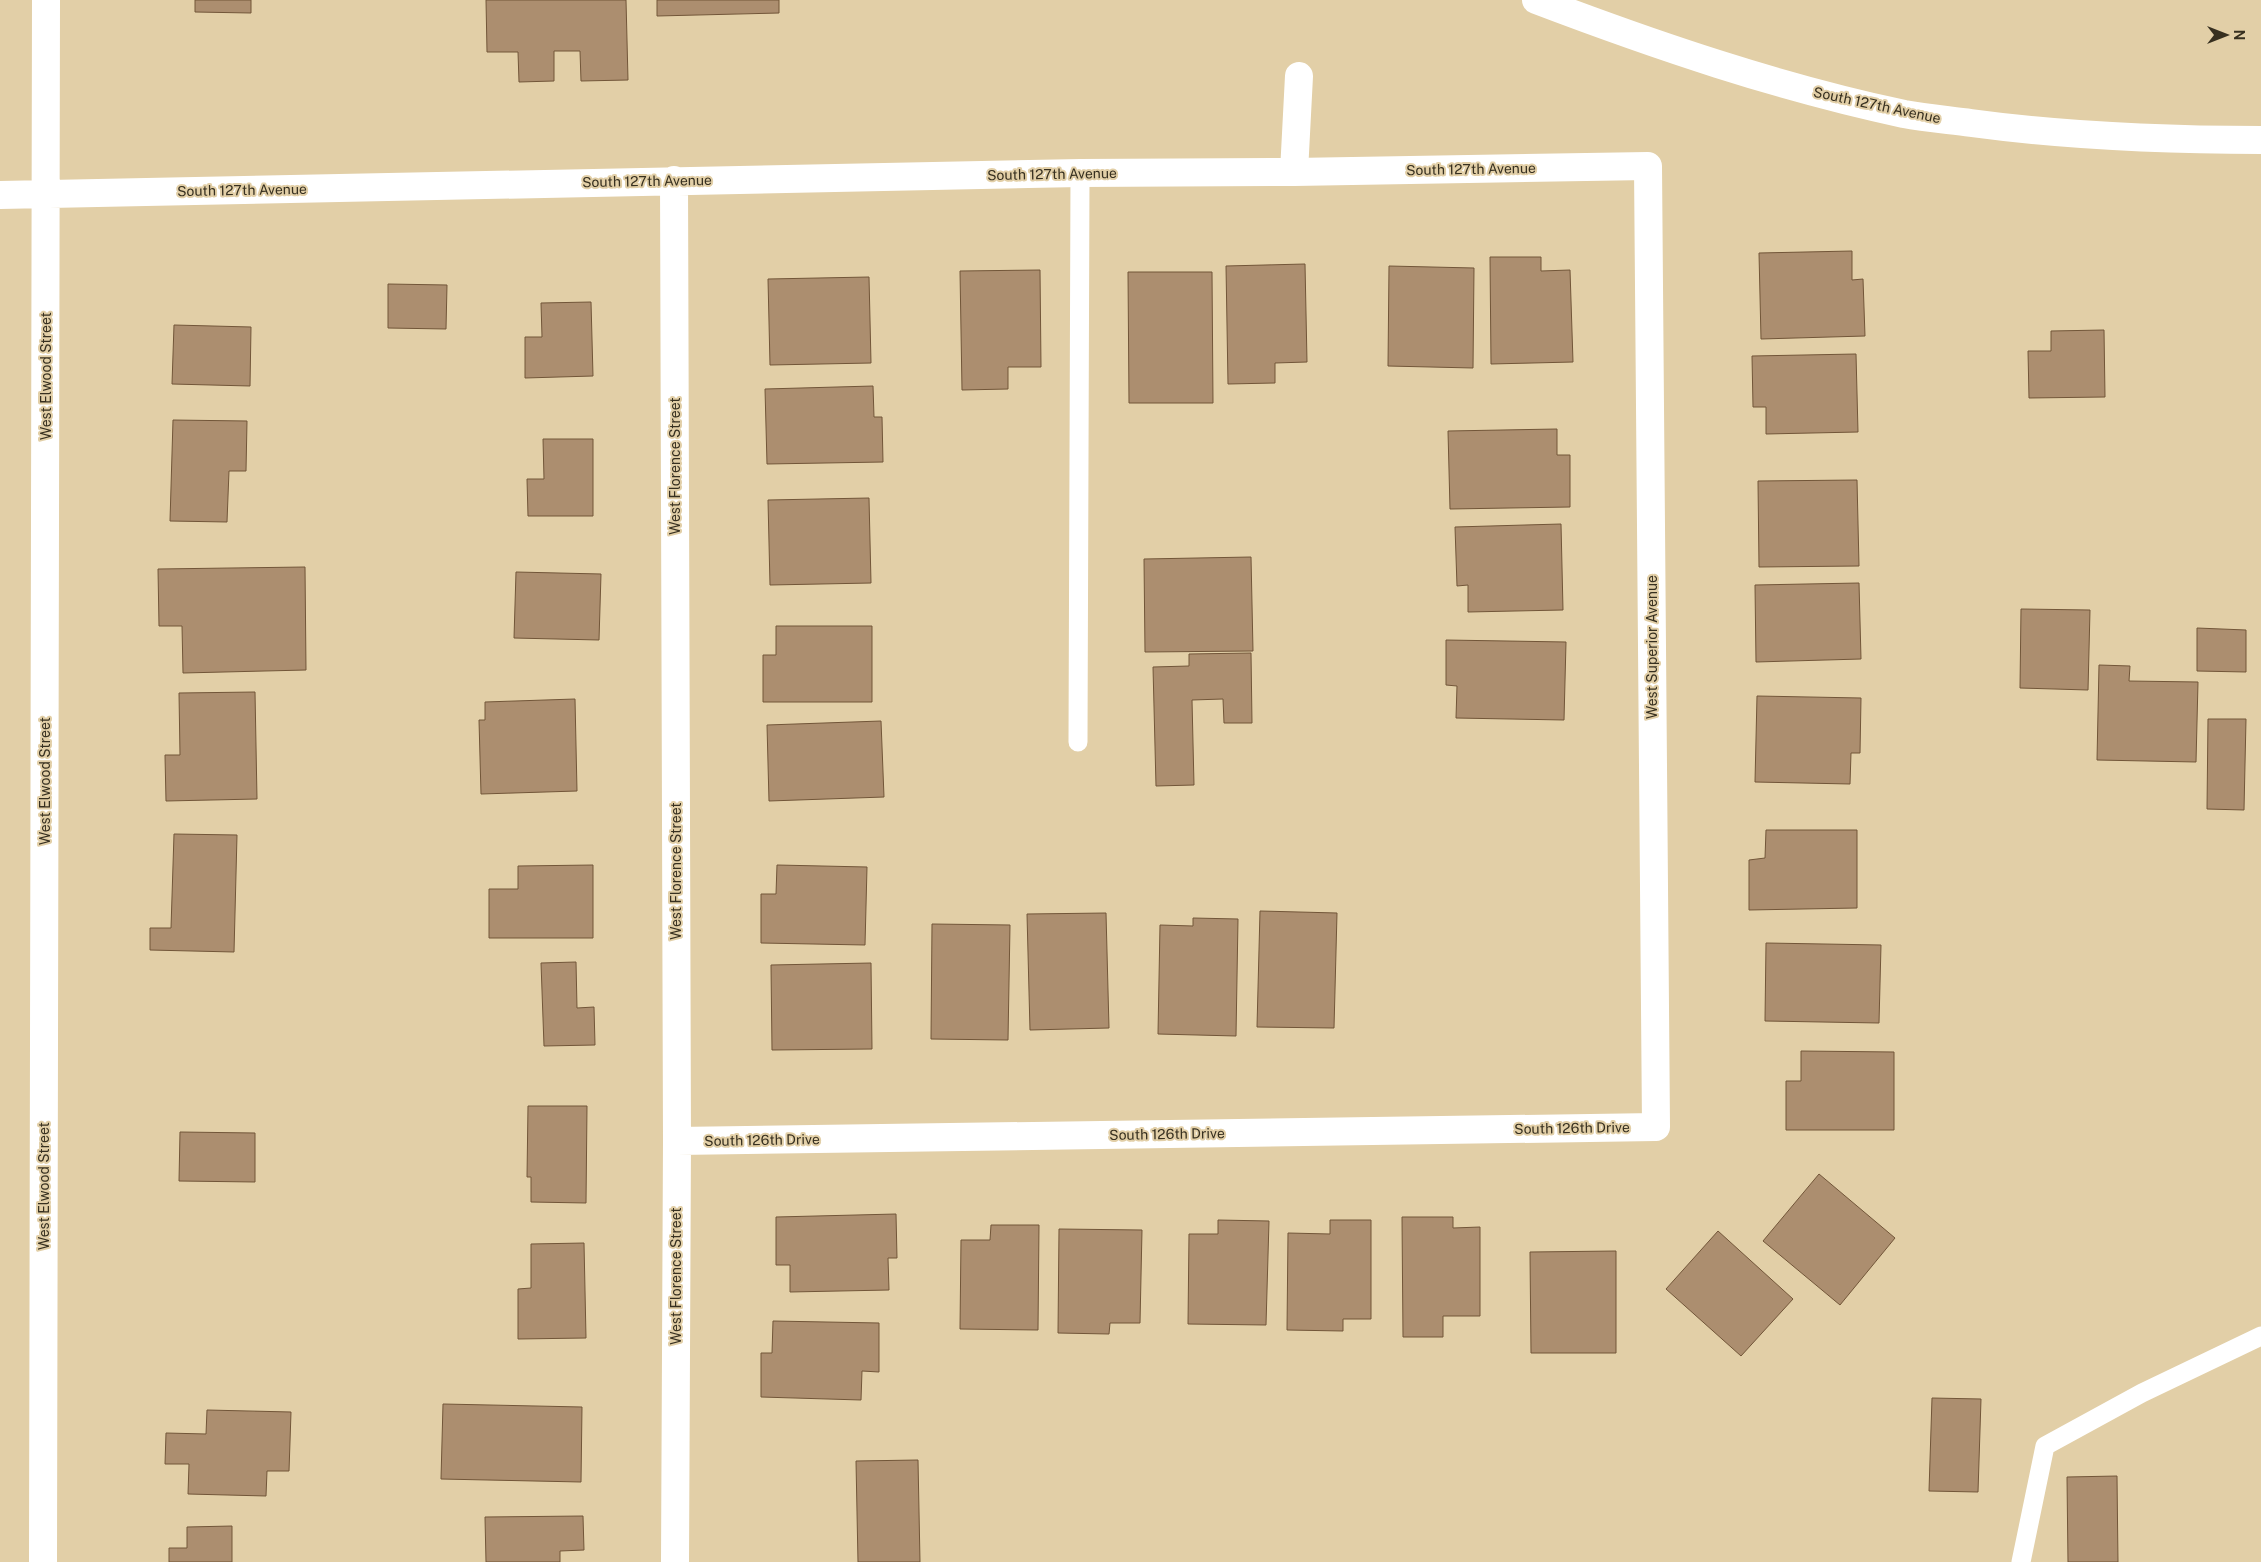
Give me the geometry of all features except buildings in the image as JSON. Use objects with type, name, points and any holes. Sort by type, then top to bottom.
[{"type":"street","name":"West Elwood Street","points":[[43,1562],[46,0]]},
{"type":"street","name":"South 127th Avenue","points":[[1536,0],[1640,40],[1770,81],[1906,114],[2006,128],[2094,136],[2261,140]]},
{"type":"street","points":[[1294,172],[1299,76]]},
{"type":"street","name":"South 127th Avenue","points":[[0,195],[674,180],[1648,166]]},
{"type":"street","name":"West Superior Avenue","points":[[1648,166],[1656,1127]]},
{"type":"street","name":"West Florence Street","points":[[674,180],[677,1141],[675,1562]]},
{"type":"street","name":"South 126th Drive","points":[[677,1141],[1656,1127]]},
{"type":"lane","points":[[1078,742],[1080,173]]},
{"type":"lane","points":[[2021,1562],[2045,1446],[2142,1393],[2261,1336]]}]
